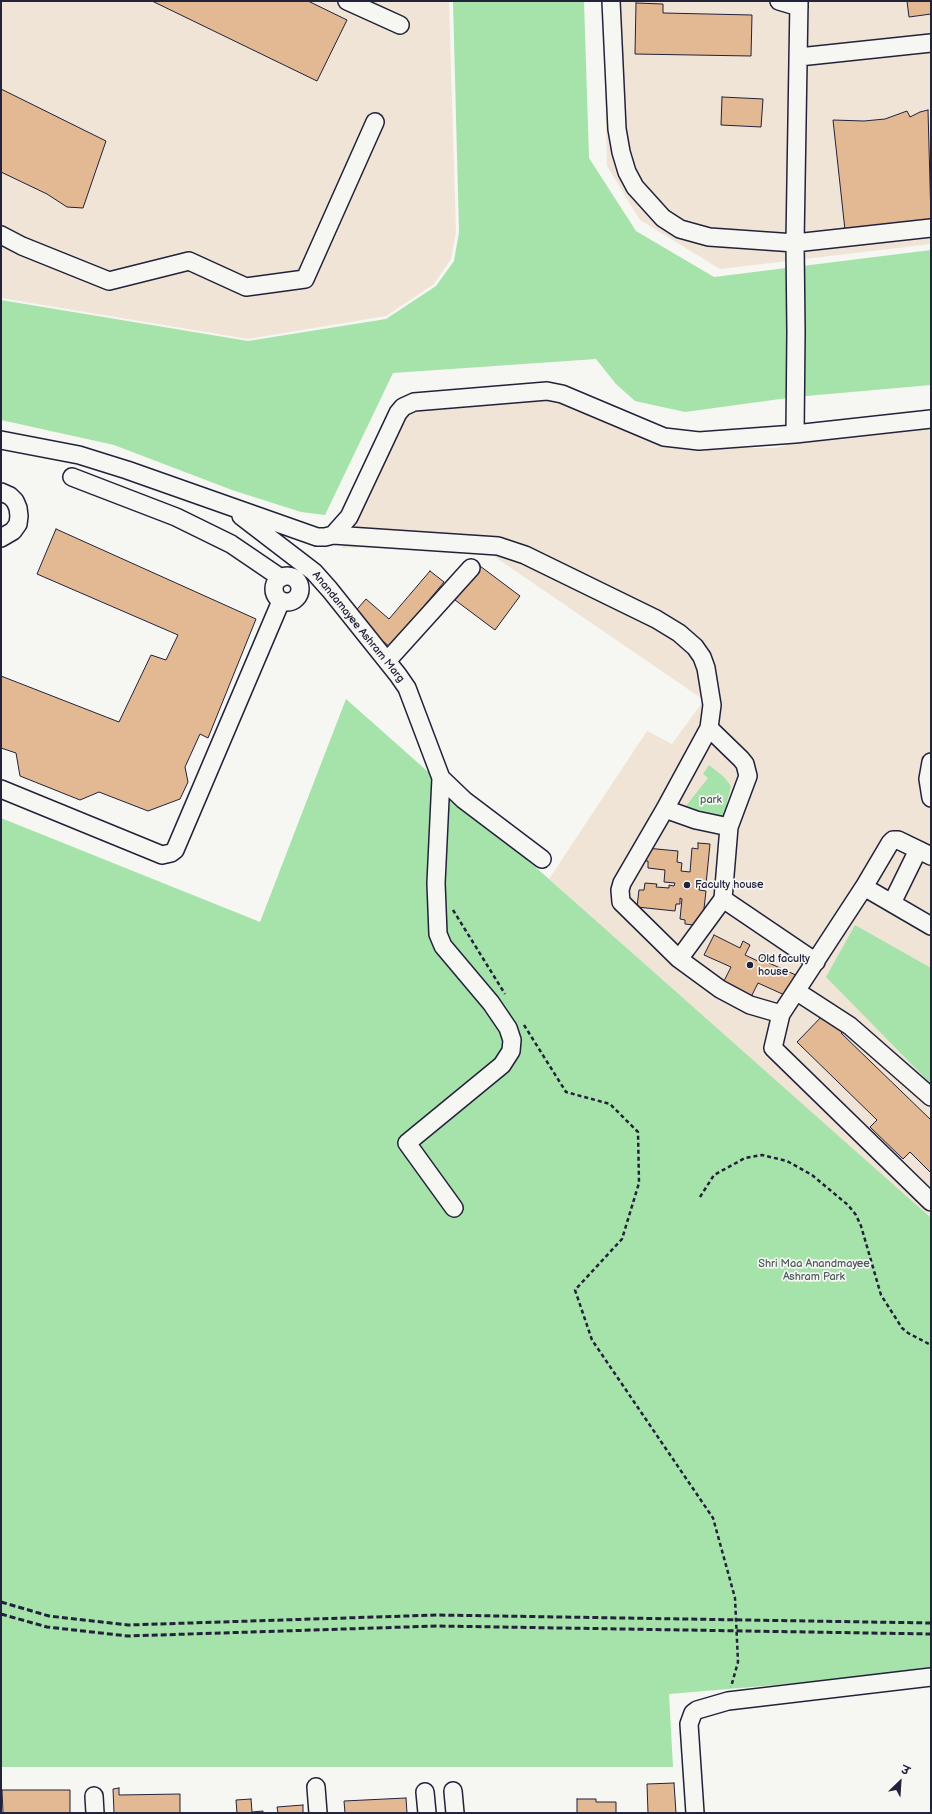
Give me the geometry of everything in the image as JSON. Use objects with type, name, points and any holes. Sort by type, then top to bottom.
[{"type":"street","points":[[347,1],[400,25]]},
{"type":"street","points":[[611,1],[616,129],[621,152],[627,172],[635,187],[663,218],[680,228],[709,237],[794,243],[931,228]]},
{"type":"street","points":[[779,1],[799,4],[794,243],[796,332],[795,434]]},
{"type":"street","points":[[799,57],[931,43]]},
{"type":"street","points":[[1,235],[22,246],[109,281],[189,261],[246,287],[305,279],[375,122]]},
{"type":"street","points":[[333,535],[349,517],[398,412],[403,407],[414,402],[546,391],[568,396],[664,437],[700,441],[880,426],[931,419]]},
{"type":"street","points":[[1,440],[79,455],[317,537],[333,535],[498,546],[531,558],[656,619],[679,633],[695,647],[702,657],[706,668],[712,705],[709,728],[665,810],[622,883],[620,896],[621,902],[679,959],[720,989],[750,1005],[780,1014]]},
{"type":"street","points":[[104,489],[114,466]]},
{"type":"street","points":[[1,789],[162,854],[171,853],[174,850],[282,601],[290,602],[296,598],[300,591],[288,579],[231,544],[176,517],[72,477]]},
{"type":"street","points":[[1,492],[10,496],[15,502],[18,508],[19,516],[18,524],[13,531],[1,538]]},
{"type":"street","name":"Anandamayee Ashram Marg","points":[[228,506],[293,554],[314,572],[387,661],[407,688],[441,778],[436,883],[438,934],[443,946],[491,1003],[508,1028],[512,1040],[511,1051],[502,1065],[407,1143],[454,1208]]},
{"type":"street","points":[[288,579],[287,562],[293,554]]},
{"type":"street","points":[[387,661],[471,568]]},
{"type":"street","points":[[288,579],[307,580],[314,572]]},
{"type":"street","points":[[679,959],[723,899],[729,827],[748,776],[741,759],[709,728]]},
{"type":"street","points":[[931,762],[928,779],[931,798]]},
{"type":"street","points":[[441,778],[482,814],[542,858]]},
{"type":"street","points":[[665,810],[696,820],[729,827]]},
{"type":"street","points":[[892,903],[925,853],[898,840],[893,840],[890,843],[816,962],[780,1014],[773,1048],[931,1202]]},
{"type":"street","points":[[864,887],[931,926]]},
{"type":"street","points":[[723,899],[816,962]]},
{"type":"street","points":[[796,991],[850,1026],[931,1097]]},
{"type":"street","points":[[695,1813],[689,1721],[692,1713],[697,1710],[728,1701],[931,1677]]},
{"type":"street","points":[[316,1787],[318,1813]]},
{"type":"street","points":[[453,1791],[455,1813]]},
{"type":"street","points":[[425,1792],[427,1813]]},
{"type":"street","points":[[94,1796],[95,1813]]},
{"type":"path","points":[[453,910],[507,998]]},
{"type":"path","points":[[524,1024],[566,1092],[610,1104],[638,1132],[639,1183],[622,1239],[575,1290],[592,1340],[713,1518],[735,1598],[738,1662],[728,1701]]},
{"type":"path","points":[[700,1197],[714,1175],[745,1158],[762,1155],[787,1161],[812,1175],[848,1206],[856,1215],[861,1226],[881,1295],[902,1328],[908,1333],[931,1344]]},
{"type":"shaded area","points":[[1,1],[449,1],[456,232],[451,259],[434,284],[386,316],[248,339],[1,298]]},
{"type":"shaded area","points":[[603,1],[931,1],[931,244],[720,269],[640,220],[607,166]]},
{"type":"shaded area","points":[[551,398],[707,448],[776,448],[810,438],[931,424],[931,1220],[549,879],[647,731],[672,744],[704,700],[476,544],[342,548],[403,413],[440,400]]},
{"type":"green space","points":[[453,1],[584,1],[589,158],[636,231],[714,277],[931,250],[931,385],[795,397],[685,412],[635,401],[616,384],[596,359],[393,373],[325,515],[301,512],[232,490],[114,445],[1,420],[1,300],[248,341],[386,319],[436,286],[454,261],[459,232]]},
{"type":"green space","name":"Shri Maa Anandmayee Ashram Park","points":[[346,699],[931,1218],[931,1672],[669,1694],[673,1767],[1,1767],[1,818],[260,922]]},
{"type":"green space","name":"park","points":[[709,765],[724,777],[731,786],[722,823],[682,811],[708,778],[703,774]]},
{"type":"green space","points":[[855,925],[931,968],[931,1084],[826,977]]},
{"type":"building","points":[[152,1],[308,1],[347,20],[317,81]]},
{"type":"building","points":[[907,1],[931,1],[931,14],[909,17]]},
{"type":"building","points":[[636,3],[663,4],[663,13],[752,15],[751,56],[635,54]]},
{"type":"building","points":[[1,89],[106,141],[83,208],[67,207],[47,194],[1,172]]},
{"type":"building","points":[[722,97],[763,99],[761,127],[721,125]]},
{"type":"building","points":[[928,110],[931,219],[845,230],[833,120],[864,121],[885,119],[907,111],[910,117]]},
{"type":"building","points":[[56,529],[256,619],[208,738],[200,734],[185,767],[188,782],[180,799],[148,811],[99,792],[80,800],[20,776],[16,753],[1,748],[1,676],[119,722],[151,655],[166,660],[178,635],[37,574]]},
{"type":"building","points":[[480,566],[520,596],[495,630],[455,600]]},
{"type":"building","points":[[430,571],[444,582],[390,647],[352,615],[366,599],[389,619]]},
{"type":"building","name":"Faculty house","points":[[698,843],[710,844],[706,884],[700,883],[699,890],[706,891],[702,926],[685,924],[685,920],[680,919],[682,899],[680,898],[680,904],[676,904],[675,911],[637,907],[639,890],[644,890],[645,883],[657,884],[656,887],[669,888],[669,885],[674,886],[675,883],[664,882],[665,870],[648,868],[648,861],[643,861],[646,848],[678,851],[677,862],[682,863],[681,871],[690,872],[692,848],[698,849]]},
{"type":"building","name":"Old faculty house","points":[[714,935],[740,948],[743,941],[750,945],[745,955],[760,962],[764,953],[772,956],[769,963],[798,976],[789,997],[758,983],[751,997],[723,983],[731,967],[704,955]]},
{"type":"building","points":[[827,1011],[845,1029],[841,1033],[931,1120],[931,1173],[910,1152],[903,1159],[870,1127],[877,1120],[797,1042]]},
{"type":"building","points":[[674,1783],[676,1813],[648,1813],[647,1784]]},
{"type":"building","points":[[119,1788],[119,1795],[180,1794],[180,1813],[114,1813],[113,1789]]},
{"type":"building","points":[[2,1790],[70,1790],[70,1813],[3,1813]]},
{"type":"building","points":[[406,1798],[407,1813],[345,1813],[344,1801]]},
{"type":"building","points":[[251,1799],[252,1812],[263,1811],[263,1813],[237,1813],[236,1800]]},
{"type":"building","points":[[577,1799],[596,1799],[596,1802],[616,1802],[616,1813],[577,1813]]},
{"type":"building","points":[[303,1805],[303,1813],[278,1813],[277,1807]]},
{"type":"railway","points":[[1,1602],[49,1616],[128,1625],[437,1615],[931,1623]]},
{"type":"railway","points":[[1,1614],[47,1627],[128,1636],[437,1626],[931,1634]]},
{"type":"place","name":"Faculty house","points":[[687,885]]},
{"type":"place","name":"Old faculty house","points":[[750,965]]}]
